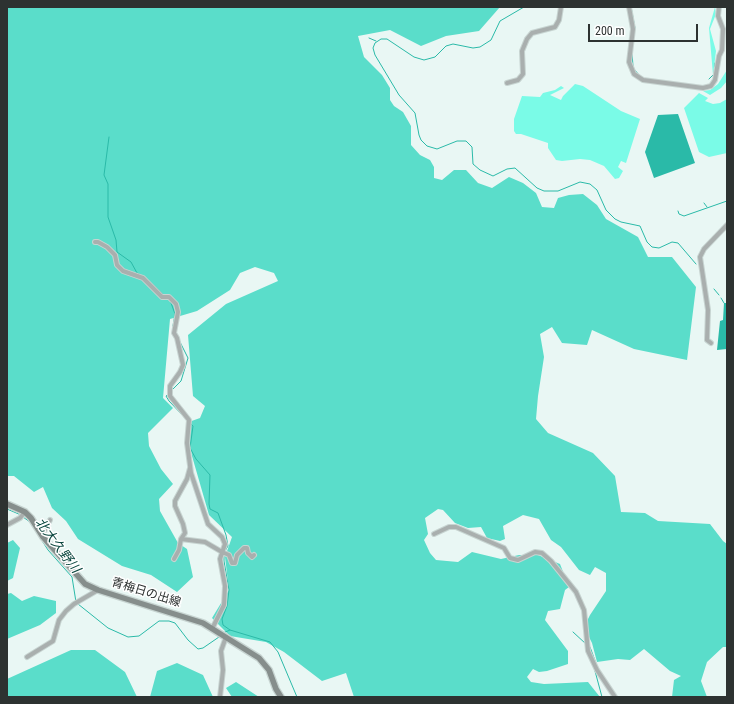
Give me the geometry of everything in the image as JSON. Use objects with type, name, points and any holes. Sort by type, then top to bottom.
[{"type":"main road","name":"青梅日の出線","points":[[7,504],[31,518],[42,535],[78,578],[98,590],[203,623],[259,658],[269,670],[276,689],[281,697]]},
{"type":"street","points":[[508,83],[518,80],[523,74],[522,51],[526,39],[532,33],[555,27],[561,7]]},
{"type":"street","points":[[629,7],[633,29],[629,62],[631,70],[639,79],[666,84],[708,87],[713,84],[716,77],[719,56],[725,49],[722,29],[718,16],[719,7]]},
{"type":"street","points":[[711,343],[707,340],[708,310],[700,258],[704,249],[727,225]]},
{"type":"street","points":[[94,242],[98,242],[107,247],[115,255],[117,265],[123,271],[142,278],[162,297],[169,297],[176,304],[178,312],[174,333],[177,338],[182,365],[180,372],[170,386],[170,394],[182,414],[189,420],[187,443],[191,473],[207,521],[210,527],[224,540],[220,559],[225,586],[225,600],[223,611],[212,629]]},
{"type":"street","points":[[174,559],[179,550],[185,532],[175,506],[175,502],[187,479],[190,466]]},
{"type":"street","points":[[7,525],[20,518],[24,513]]},
{"type":"street","points":[[42,535],[50,520]]},
{"type":"street","points":[[434,534],[449,526],[456,527],[504,548],[510,558],[518,560],[535,552],[544,555],[552,561],[576,592],[584,610],[586,647],[597,670],[615,697]]},
{"type":"street","points":[[182,539],[205,542],[230,555],[232,563],[235,563],[237,556],[244,548],[247,548],[248,553],[252,557],[254,555]]},
{"type":"street","points":[[27,657],[53,641],[59,620],[77,602],[98,590]]},
{"type":"street","points":[[220,697],[223,670],[221,651],[222,635]]},
{"type":"shaded area","points":[[7,7],[500,7],[479,31],[446,36],[421,46],[390,30],[358,36],[364,57],[382,75],[390,88],[390,100],[394,106],[403,112],[411,126],[411,145],[420,155],[430,160],[434,167],[434,178],[442,180],[454,170],[466,170],[478,183],[492,188],[509,177],[523,183],[536,193],[542,207],[554,208],[558,198],[569,195],[583,194],[597,205],[606,219],[638,237],[648,257],[672,257],[696,287],[687,360],[634,349],[592,330],[587,345],[562,343],[552,327],[540,334],[544,357],[536,419],[548,433],[593,453],[615,476],[621,512],[645,513],[658,521],[710,524],[727,544],[727,647],[723,647],[707,662],[701,681],[707,697],[672,697],[674,680],[681,676],[670,671],[644,649],[630,660],[618,659],[597,662],[592,643],[584,627],[606,591],[606,573],[595,567],[590,575],[579,570],[561,547],[551,540],[539,519],[523,515],[503,526],[505,539],[500,541],[487,538],[481,527],[468,528],[455,523],[443,510],[438,509],[425,518],[428,534],[424,540],[430,553],[436,560],[458,562],[472,552],[501,559],[519,555],[538,555],[560,564],[569,587],[565,590],[560,609],[548,611],[545,620],[568,651],[568,664],[547,671],[539,672],[533,669],[527,677],[531,682],[544,684],[588,682],[600,697],[354,697],[346,673],[322,681],[284,652],[266,642],[230,636],[212,618],[229,590],[225,557],[232,537],[209,515],[192,456],[186,423],[200,418],[205,406],[193,396],[188,335],[226,304],[278,281],[274,273],[255,267],[240,273],[230,290],[197,311],[170,319],[163,398],[173,408],[148,433],[149,446],[161,469],[173,484],[159,499],[160,511],[178,543],[187,549],[193,577],[177,592],[151,575],[122,566],[78,539],[66,521],[52,508],[43,487],[34,492],[14,476],[7,476]]},
{"type":"shaded area","points":[[715,7],[716,14],[710,29],[716,51],[713,75],[709,28]]},
{"type":"shaded area","points":[[727,70],[727,81],[721,88],[710,95],[703,91],[710,90],[718,84]]},
{"type":"shaded area","points":[[575,84],[583,86],[621,111],[640,119],[626,163],[621,161],[618,167],[623,171],[619,178],[615,179],[604,166],[590,160],[556,160],[548,148],[548,143],[521,134],[516,134],[514,131],[514,119],[522,96],[540,97],[543,93],[555,90],[561,86],[564,88],[550,95],[561,100]]},
{"type":"shaded area","points":[[699,93],[708,98],[705,101],[713,104],[720,103],[727,99],[727,153],[709,157],[699,152],[684,108]]},
{"type":"shaded area","points":[[678,114],[695,163],[654,178],[645,152],[658,115]]},
{"type":"shaded area","points":[[724,303],[727,303],[727,349],[717,350],[720,321],[723,320]]},
{"type":"shaded area","points":[[13,540],[20,548],[13,578],[7,581],[7,543]]},
{"type":"shaded area","points":[[11,593],[22,601],[34,596],[56,601],[56,613],[40,625],[7,639],[7,594]]},
{"type":"shaded area","points":[[71,650],[95,650],[125,672],[137,697],[7,697],[7,679]]},
{"type":"shaded area","points":[[177,663],[203,675],[213,697],[150,697],[157,671]]},
{"type":"shaded area","points":[[236,682],[259,697],[232,697],[226,688]]},
{"type":"waterway","points":[[524,7],[500,21],[491,40],[480,47],[473,48],[453,44],[446,46],[435,57],[424,60],[414,57],[387,39],[381,39],[375,43],[373,48],[375,55],[399,95],[415,113],[421,140],[427,146],[437,149],[457,141],[466,141],[472,147],[473,164],[480,170],[493,176],[507,169],[515,168],[537,188],[544,191],[558,191],[580,182],[590,184],[597,190],[606,210],[615,219],[621,222],[640,226],[647,242],[652,247],[659,248],[672,242],[678,243],[696,264]]},
{"type":"waterway","points":[[631,7],[635,28]]},
{"type":"waterway","points":[[369,38],[376,41]]},
{"type":"waterway","points":[[632,53],[633,66]]},
{"type":"waterway","points":[[709,79],[714,74],[715,63]]},
{"type":"waterway","points":[[634,69],[639,75]]},
{"type":"waterway","points":[[109,137],[104,175],[108,184],[108,217],[116,240],[117,252],[131,262],[137,273],[146,278],[164,295]]},
{"type":"waterway","points":[[678,211],[679,214],[684,216],[727,201]]},
{"type":"waterway","points":[[704,203],[707,207]]},
{"type":"waterway","points":[[714,289],[719,295]]},
{"type":"waterway","points":[[721,298],[724,303]]},
{"type":"waterway","points":[[170,300],[175,314],[173,326]]},
{"type":"waterway","points":[[172,390],[181,381],[188,358],[179,340]]},
{"type":"waterway","points":[[169,394],[166,396],[169,401],[188,421]]},
{"type":"waterway","points":[[190,423],[193,426],[190,448],[196,459],[210,475],[209,504],[210,509],[218,513],[226,535],[228,546],[225,551]]},
{"type":"waterway","name":"北大久野川","points":[[7,509],[21,515]]},
{"type":"waterway","name":"北大久野川","points":[[23,517],[30,522],[48,550],[72,577],[76,602]]},
{"type":"waterway","points":[[224,554],[229,590],[227,606],[222,619],[223,625],[230,630]]},
{"type":"waterway","name":"北大久野川","points":[[78,604],[108,628],[128,637],[139,636],[159,621],[169,621],[175,623],[188,640],[198,649],[203,648],[219,637]]},
{"type":"waterway","name":"北大久野川","points":[[223,633],[230,630],[270,642],[278,652],[297,697]]},
{"type":"waterway","points":[[573,632],[586,644]]},
{"type":"waterway","points":[[590,647],[597,666]]},
{"type":"waterway","points":[[595,671],[602,697]]}]
